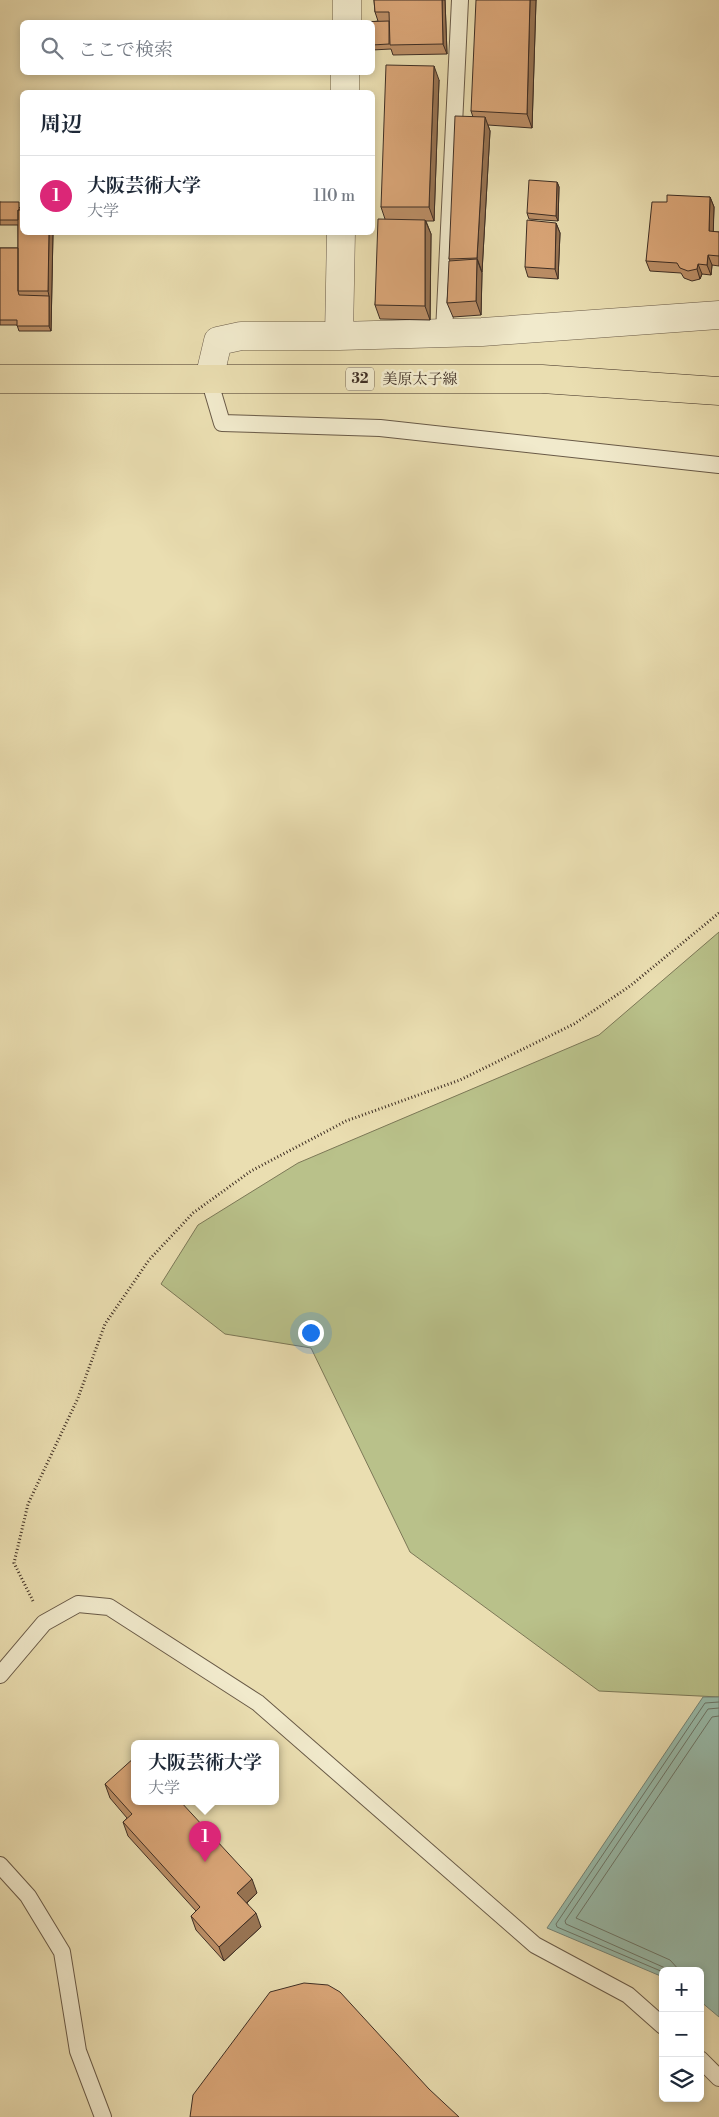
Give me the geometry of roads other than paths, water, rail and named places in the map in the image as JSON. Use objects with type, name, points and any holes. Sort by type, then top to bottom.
[{"type":"main road","name":"美原太子線","points":[[0,379],[542,379],[719,391]]},
{"type":"street","points":[[346,20],[347,0]]},
{"type":"street","points":[[345,75],[345,90]]},
{"type":"street","points":[[339,336],[341,235]]},
{"type":"street","points":[[209,379],[218,341],[241,336],[339,336],[482,332],[719,315]]},
{"type":"lane","points":[[444,332],[460,0]]},
{"type":"lane","points":[[209,379],[222,423],[380,428],[719,465]]},
{"type":"lane","points":[[0,1675],[44,1623],[78,1604],[109,1607],[258,1703],[535,1945],[628,1995],[659,2022]]},
{"type":"lane","points":[[0,1864],[28,1896],[62,1952],[78,2051],[103,2117]]},
{"type":"lane","points":[[704,2063],[719,2078]]},
{"type":"water","points":[[703,1697],[719,1697],[719,2017],[704,2004],[704,1967],[659,1967],[659,1975],[547,1928]]},
{"type":"place","name":"大阪芸術大学","points":[[205,1862]]}]
